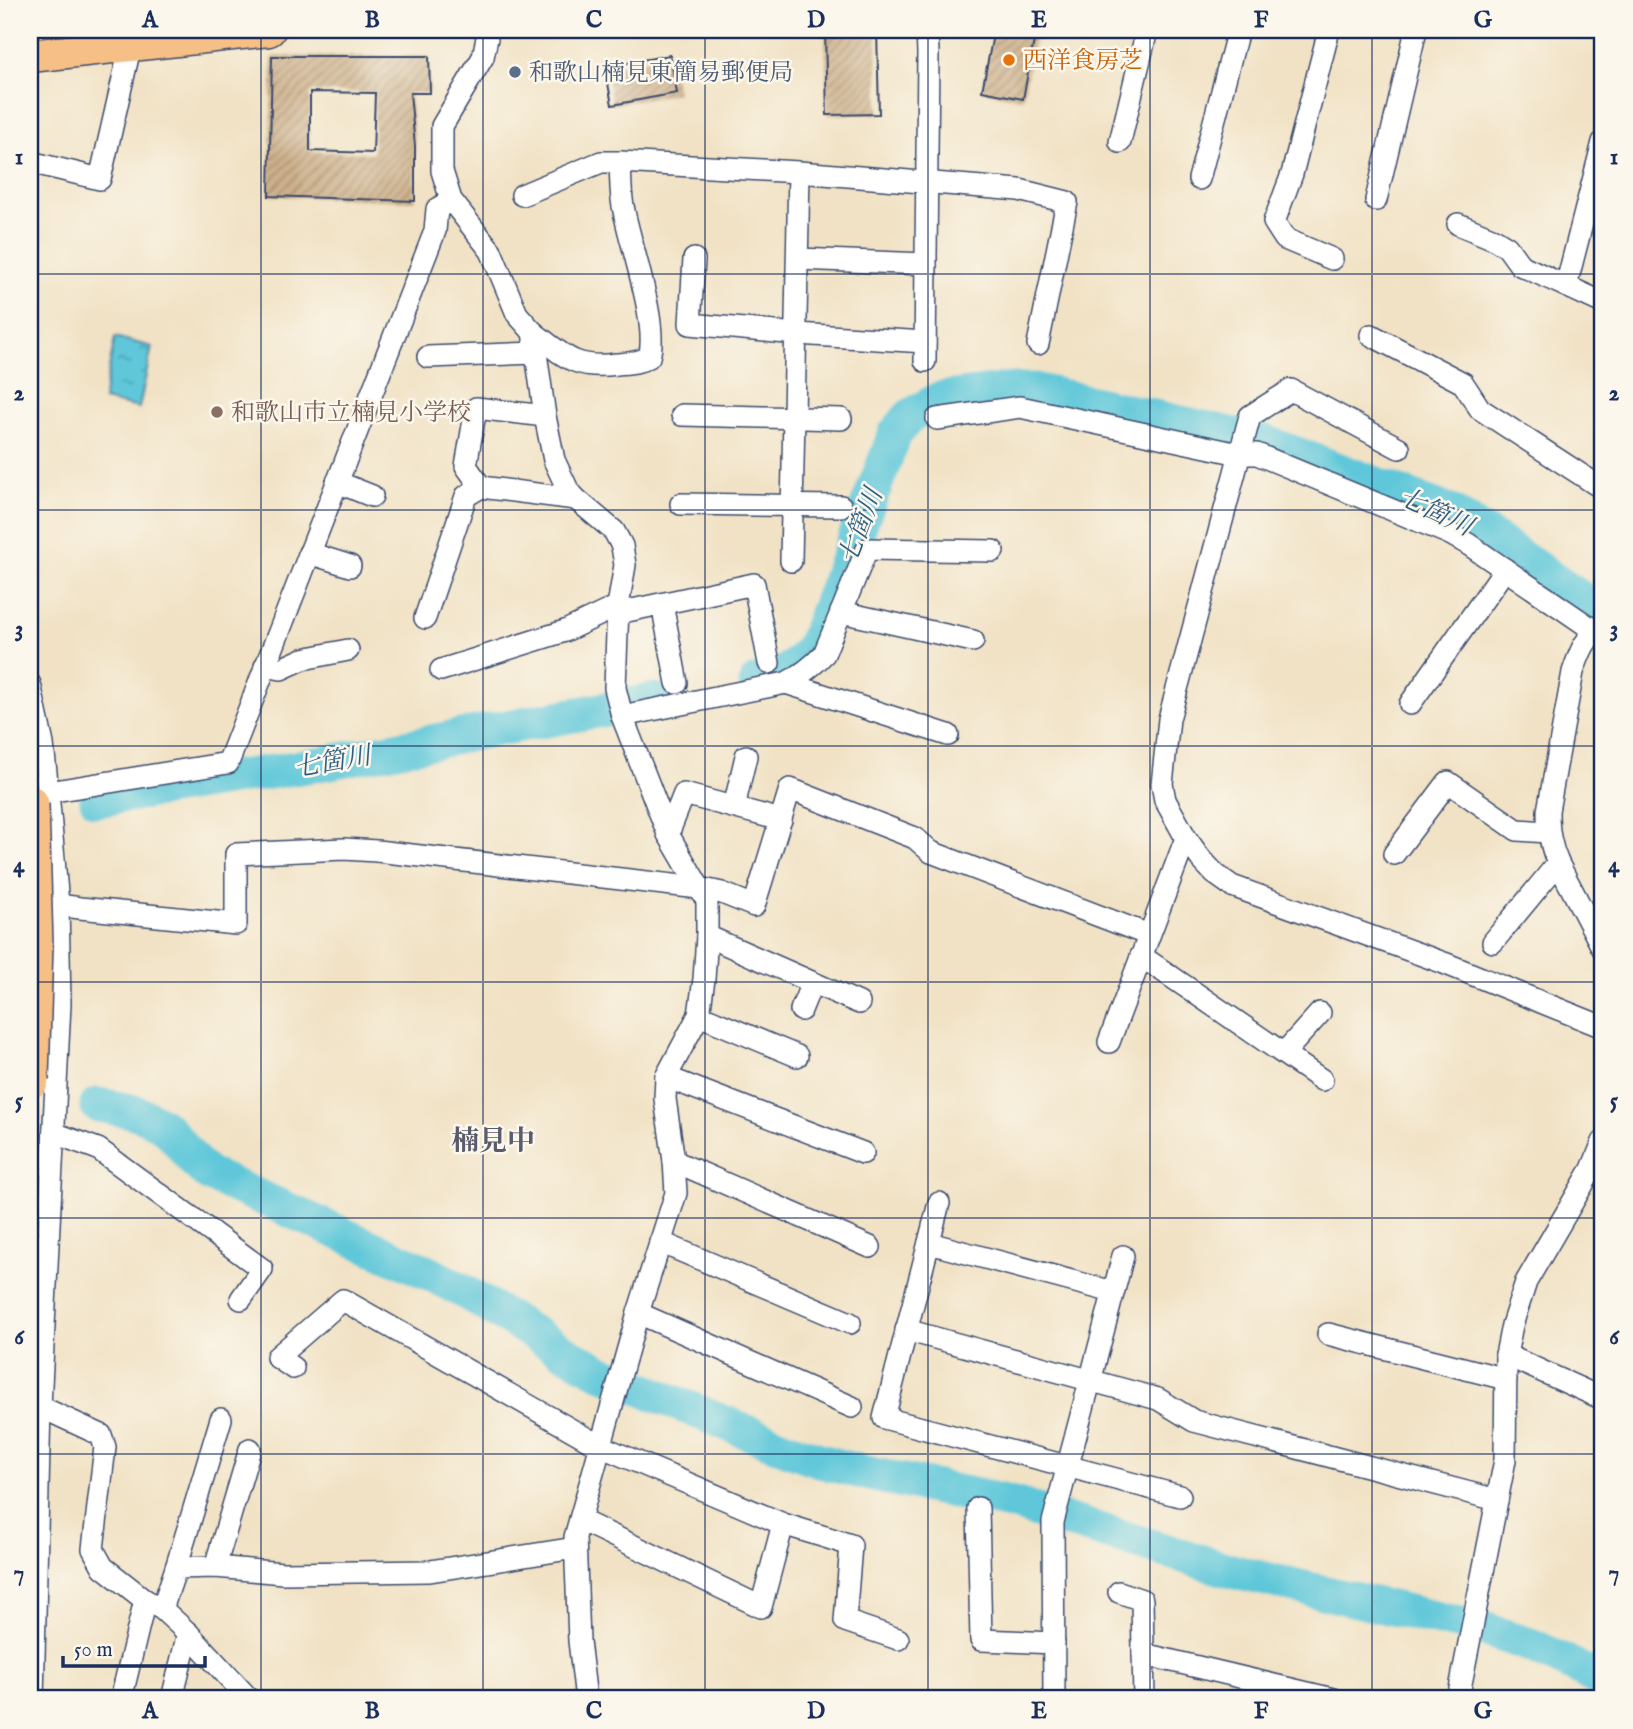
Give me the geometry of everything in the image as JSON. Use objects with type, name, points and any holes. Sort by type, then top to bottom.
[{"type":"highway","points":[[30,1080],[39,798]]},
{"type":"main road","points":[[30,56],[133,37],[269,30]]},
{"type":"street","points":[[486,30],[483,57],[442,126],[442,171],[451,200],[491,251],[517,314],[533,332],[565,357],[581,365],[600,366],[642,361],[649,357],[651,350],[650,321],[623,208],[620,162]]},
{"type":"street","points":[[694,259],[690,324],[797,334],[925,352],[927,30]]},
{"type":"street","points":[[1120,142],[1147,30]]},
{"type":"street","points":[[1199,179],[1238,30]]},
{"type":"street","points":[[1329,30],[1292,174],[1274,222],[1285,239],[1332,259]]},
{"type":"street","points":[[1376,200],[1416,30]]},
{"type":"street","points":[[30,162],[100,179],[133,37]]},
{"type":"street","points":[[1566,286],[1603,142]]},
{"type":"street","points":[[522,195],[601,162],[620,162],[799,172],[1018,190],[1067,201],[1038,344]]},
{"type":"street","points":[[791,561],[799,172]]},
{"type":"street","points":[[39,798],[228,763],[435,231],[437,209],[451,200]]},
{"type":"street","points":[[1458,224],[1507,247],[1520,265],[1603,303]]},
{"type":"street","points":[[798,259],[926,264]]},
{"type":"street","points":[[533,332],[554,460],[568,490],[614,531],[622,546],[625,565],[618,609],[615,688],[620,708],[668,834],[707,901],[704,979],[699,1014],[666,1077],[665,1099],[676,1193],[638,1313],[575,1538],[579,1642],[586,1699]]},
{"type":"street","points":[[1371,335],[1463,383],[1479,410],[1603,489]]},
{"type":"street","points":[[428,357],[537,353]]},
{"type":"street","points":[[1399,448],[1292,390],[1250,416],[1169,719],[1162,784],[1166,800],[1186,838],[1201,859],[1215,874],[1232,886],[1444,963],[1603,1027]]},
{"type":"street","points":[[937,419],[1020,407],[1242,442],[1257,454],[1450,534],[1599,629],[1581,650],[1573,672],[1548,811],[1548,832],[1558,863],[1603,949]]},
{"type":"street","points":[[481,487],[466,466],[476,408],[545,416]]},
{"type":"street","points":[[682,415],[841,419]]},
{"type":"street","points":[[337,482],[372,496]]},
{"type":"street","points":[[425,618],[466,496],[481,487],[576,499]]},
{"type":"street","points":[[681,504],[841,506]]},
{"type":"street","points":[[620,708],[786,683],[799,676],[824,654],[867,549],[993,551]]},
{"type":"street","points":[[309,553],[350,566]]},
{"type":"street","points":[[1410,704],[1505,569]]},
{"type":"street","points":[[440,670],[565,631],[618,609],[662,604],[754,584],[769,663]]},
{"type":"street","points":[[662,604],[677,683]]},
{"type":"street","points":[[841,612],[973,641]]},
{"type":"street","points":[[265,666],[281,670],[303,659],[348,650]]},
{"type":"street","points":[[786,683],[948,735]]},
{"type":"street","points":[[30,684],[43,744],[39,798],[58,904],[60,1004],[35,1404],[33,1699]]},
{"type":"street","points":[[734,807],[747,756]]},
{"type":"street","points":[[1394,854],[1448,782],[1517,830],[1548,832]]},
{"type":"street","points":[[30,901],[236,924],[236,854],[344,849],[377,850],[699,888],[754,905],[790,789],[915,838],[931,852],[1149,934]]},
{"type":"street","points":[[668,834],[684,794],[780,820]]},
{"type":"street","points":[[1109,1042],[1186,838]]},
{"type":"street","points":[[1493,942],[1558,863]]},
{"type":"street","points":[[707,936],[859,1003]]},
{"type":"street","points":[[1141,956],[1322,1080]]},
{"type":"street","points":[[801,1010],[812,983]]},
{"type":"street","points":[[1284,1053],[1320,1013]]},
{"type":"street","points":[[699,1014],[797,1056]]},
{"type":"street","points":[[666,1077],[863,1153]]},
{"type":"street","points":[[54,1133],[98,1149],[262,1269],[241,1299]]},
{"type":"street","points":[[1458,1699],[1505,1460],[1506,1355],[1512,1325],[1526,1282],[1598,1171],[1603,1142]]},
{"type":"street","points":[[674,1161],[870,1247]]},
{"type":"street","points":[[939,1203],[884,1418],[1180,1496]]},
{"type":"street","points":[[660,1242],[850,1323]]},
{"type":"street","points":[[929,1243],[1113,1292]]},
{"type":"street","points":[[1054,1699],[1055,1514],[1123,1256]]},
{"type":"street","points":[[293,1368],[277,1357],[343,1300],[600,1446],[783,1524],[851,1545],[845,1621],[898,1639]]},
{"type":"street","points":[[638,1313],[852,1407]]},
{"type":"street","points":[[906,1330],[1158,1399],[1194,1421],[1497,1500]]},
{"type":"street","points":[[1328,1334],[1506,1380]]},
{"type":"street","points":[[1506,1355],[1603,1399]]},
{"type":"street","points":[[35,1404],[101,1435],[105,1447],[93,1549],[103,1567],[188,1633],[249,1699]]},
{"type":"street","points":[[121,1699],[154,1605],[176,1568],[222,1419]]},
{"type":"street","points":[[215,1567],[250,1449]]},
{"type":"street","points":[[978,1508],[981,1640],[1054,1643]]},
{"type":"street","points":[[580,1520],[761,1607],[783,1524]]},
{"type":"street","points":[[176,1568],[215,1567],[283,1573],[429,1571],[575,1548]]},
{"type":"street","points":[[1119,1592],[1142,1600],[1144,1699]]},
{"type":"street","points":[[172,1699],[188,1633]]},
{"type":"street","points":[[1143,1654],[1333,1699]]},
{"type":"water","points":[[115,337],[152,347],[139,408],[103,400]]},
{"type":"building","points":[[825,30],[877,30],[879,114],[827,115]]},
{"type":"building","name":"西洋食房芝","points":[[994,30],[1036,30],[1023,99],[982,91]]},
{"type":"building","points":[[670,55],[677,93],[612,105],[605,67]]},
{"type":"building","points":[[272,56],[429,56],[430,93],[410,93],[415,146],[415,201],[269,196]],"holes":[[[310,92],[375,93],[373,153],[310,151]]]},
{"type":"waterway","name":"七箇川","points":[[756,682],[775,677],[790,669],[815,642],[895,434],[910,416],[939,399],[1006,390],[1034,390],[1262,441],[1453,513],[1603,611]]},
{"type":"waterway","name":"七箇川","points":[[97,800],[325,763],[656,700]]},
{"type":"waterway","points":[[97,1105],[135,1112],[153,1119],[169,1131],[210,1175],[427,1272],[601,1372],[786,1448],[830,1464],[879,1476],[1011,1503],[1235,1572],[1487,1630],[1533,1646],[1603,1682]]},
{"type":"place","name":"西洋食房芝","points":[[1009,60]]},
{"type":"place","name":"和歌山楠見東簡易郵便局","points":[[515,72]]},
{"type":"place","name":"和歌山市立楠見小学校","points":[[217,412]]},
{"type":"district","name":"楠見中","points":[[493,1140]]}]
